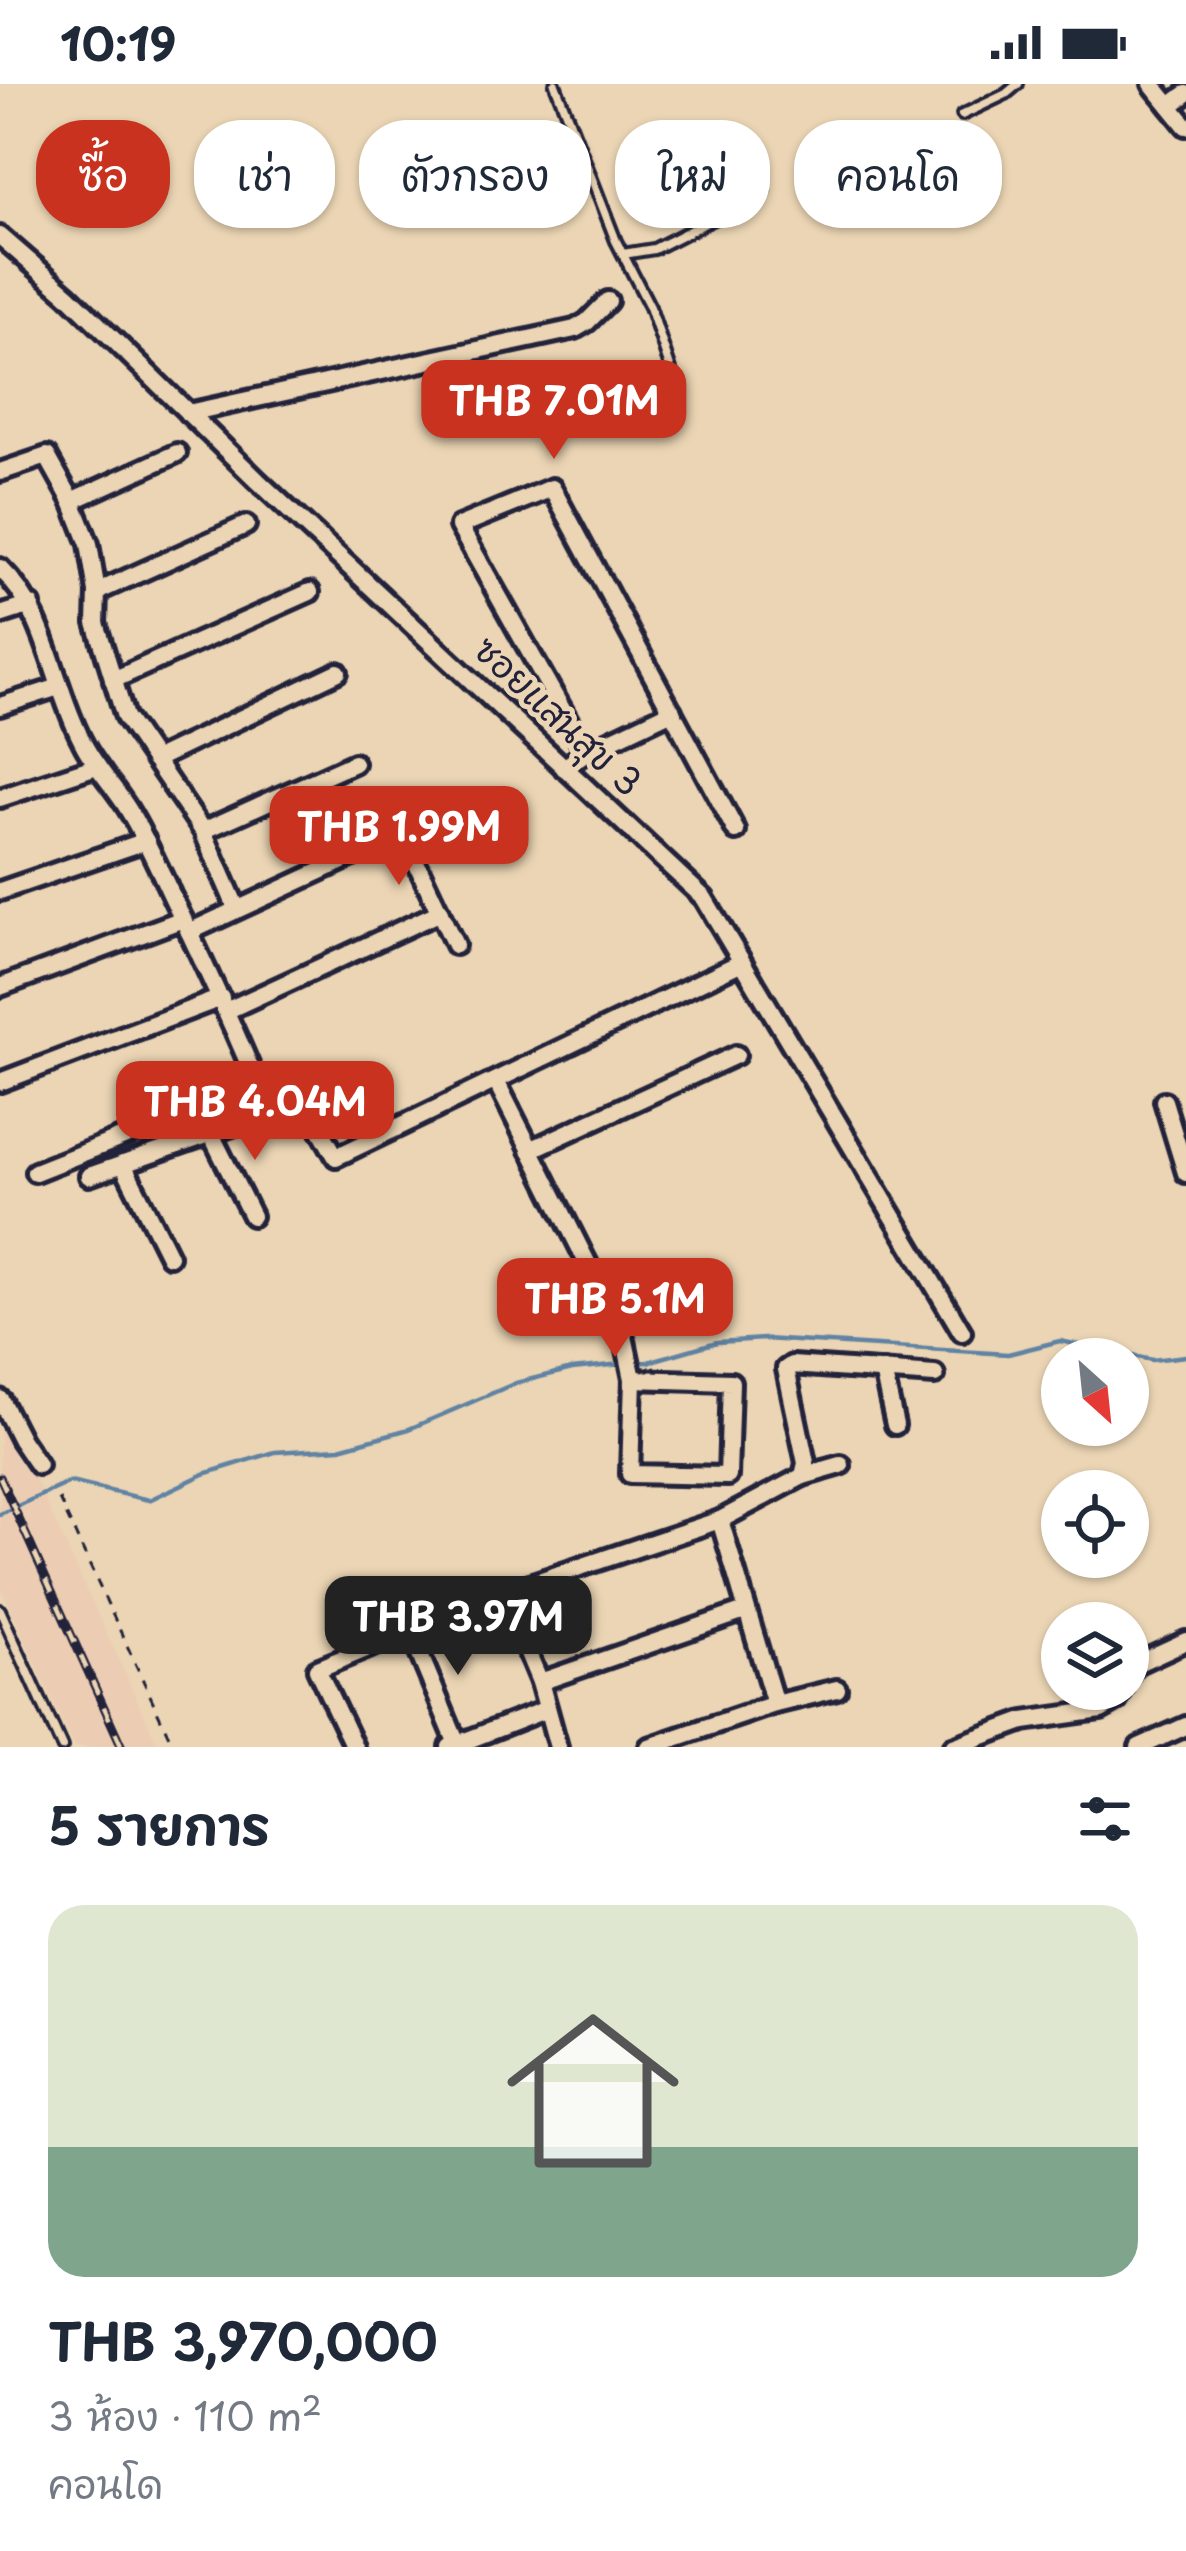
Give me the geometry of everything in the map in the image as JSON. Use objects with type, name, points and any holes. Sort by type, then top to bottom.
[{"type":"street","points":[[1152,84],[1186,126]]},
{"type":"street","points":[[1170,106],[1186,94]]},
{"type":"street","name":"ซอยแสนสุข 3","points":[[0,236],[68,295],[704,898],[962,1332]]},
{"type":"street","points":[[188,413],[575,329],[608,301]]},
{"type":"street","points":[[72,501],[177,453]]},
{"type":"street","points":[[0,472],[47,457],[72,501],[98,592],[96,623],[125,717],[203,831],[237,909]]},
{"type":"street","points":[[586,752],[459,526],[552,488],[736,831]]},
{"type":"street","points":[[98,592],[246,525]]},
{"type":"street","points":[[0,568],[31,605],[82,741],[146,842],[257,1084],[35,1172]]},
{"type":"street","points":[[113,680],[310,592]]},
{"type":"street","points":[[0,615],[31,605]]},
{"type":"street","points":[[154,760],[338,672]]},
{"type":"street","points":[[0,706],[58,687]]},
{"type":"street","points":[[564,768],[586,752],[672,711]]},
{"type":"street","points":[[203,831],[354,763]]},
{"type":"street","points":[[0,798],[97,766]]},
{"type":"street","points":[[391,808],[455,945]]},
{"type":"street","points":[[0,988],[237,909],[403,833]]},
{"type":"street","points":[[0,891],[146,842]]},
{"type":"street","points":[[0,1082],[224,1004],[440,912]]},
{"type":"street","points":[[89,1176],[304,1101],[336,1157],[742,962]]},
{"type":"street","points":[[530,1150],[736,1055]]},
{"type":"street","points":[[496,1081],[624,1336],[632,1377],[630,1474],[728,1476],[730,1382],[632,1377]]},
{"type":"street","points":[[1164,1102],[1186,1173]]},
{"type":"street","points":[[211,1134],[252,1216]]},
{"type":"street","points":[[123,1164],[169,1256]]},
{"type":"street","points":[[803,1476],[806,1463],[786,1369],[792,1365],[935,1375]]},
{"type":"street","points":[[883,1371],[895,1425]]},
{"type":"street","points":[[0,1399],[38,1465]]},
{"type":"street","points":[[354,1747],[317,1669],[503,1593],[720,1520],[803,1476],[841,1466]]},
{"type":"street","points":[[720,1520],[775,1704]]},
{"type":"street","points":[[503,1593],[540,1682],[558,1747]]},
{"type":"street","points":[[540,1682],[746,1611]]},
{"type":"street","points":[[410,1631],[454,1746],[547,1709]]},
{"type":"street","points":[[1149,1658],[1186,1641]]},
{"type":"street","points":[[649,1747],[775,1704],[837,1689]]},
{"type":"street","points":[[953,1747],[1024,1721],[1101,1710]]},
{"type":"street","points":[[1139,1747],[1186,1726]]},
{"type":"lane","points":[[555,84],[623,254],[650,307],[677,388]]},
{"type":"lane","points":[[962,115],[1018,84]]},
{"type":"lane","points":[[623,254],[641,254],[695,228]]},
{"type":"lane","points":[[0,1610],[62,1747]]},
{"type":"path","points":[[59,1499],[174,1747]]},
{"type":"shaded area","points":[[0,1403],[159,1747],[74,1747],[0,1585]]},
{"type":"waterway","points":[[633,1363],[717,1342],[764,1339],[1008,1354],[1060,1341],[1152,1360],[1186,1356]]},
{"type":"waterway","points":[[0,1514],[70,1482],[149,1500],[204,1474],[275,1452],[340,1448],[409,1429],[516,1383],[572,1369],[622,1364]]},
{"type":"railway","points":[[0,1477],[122,1747]]}]
